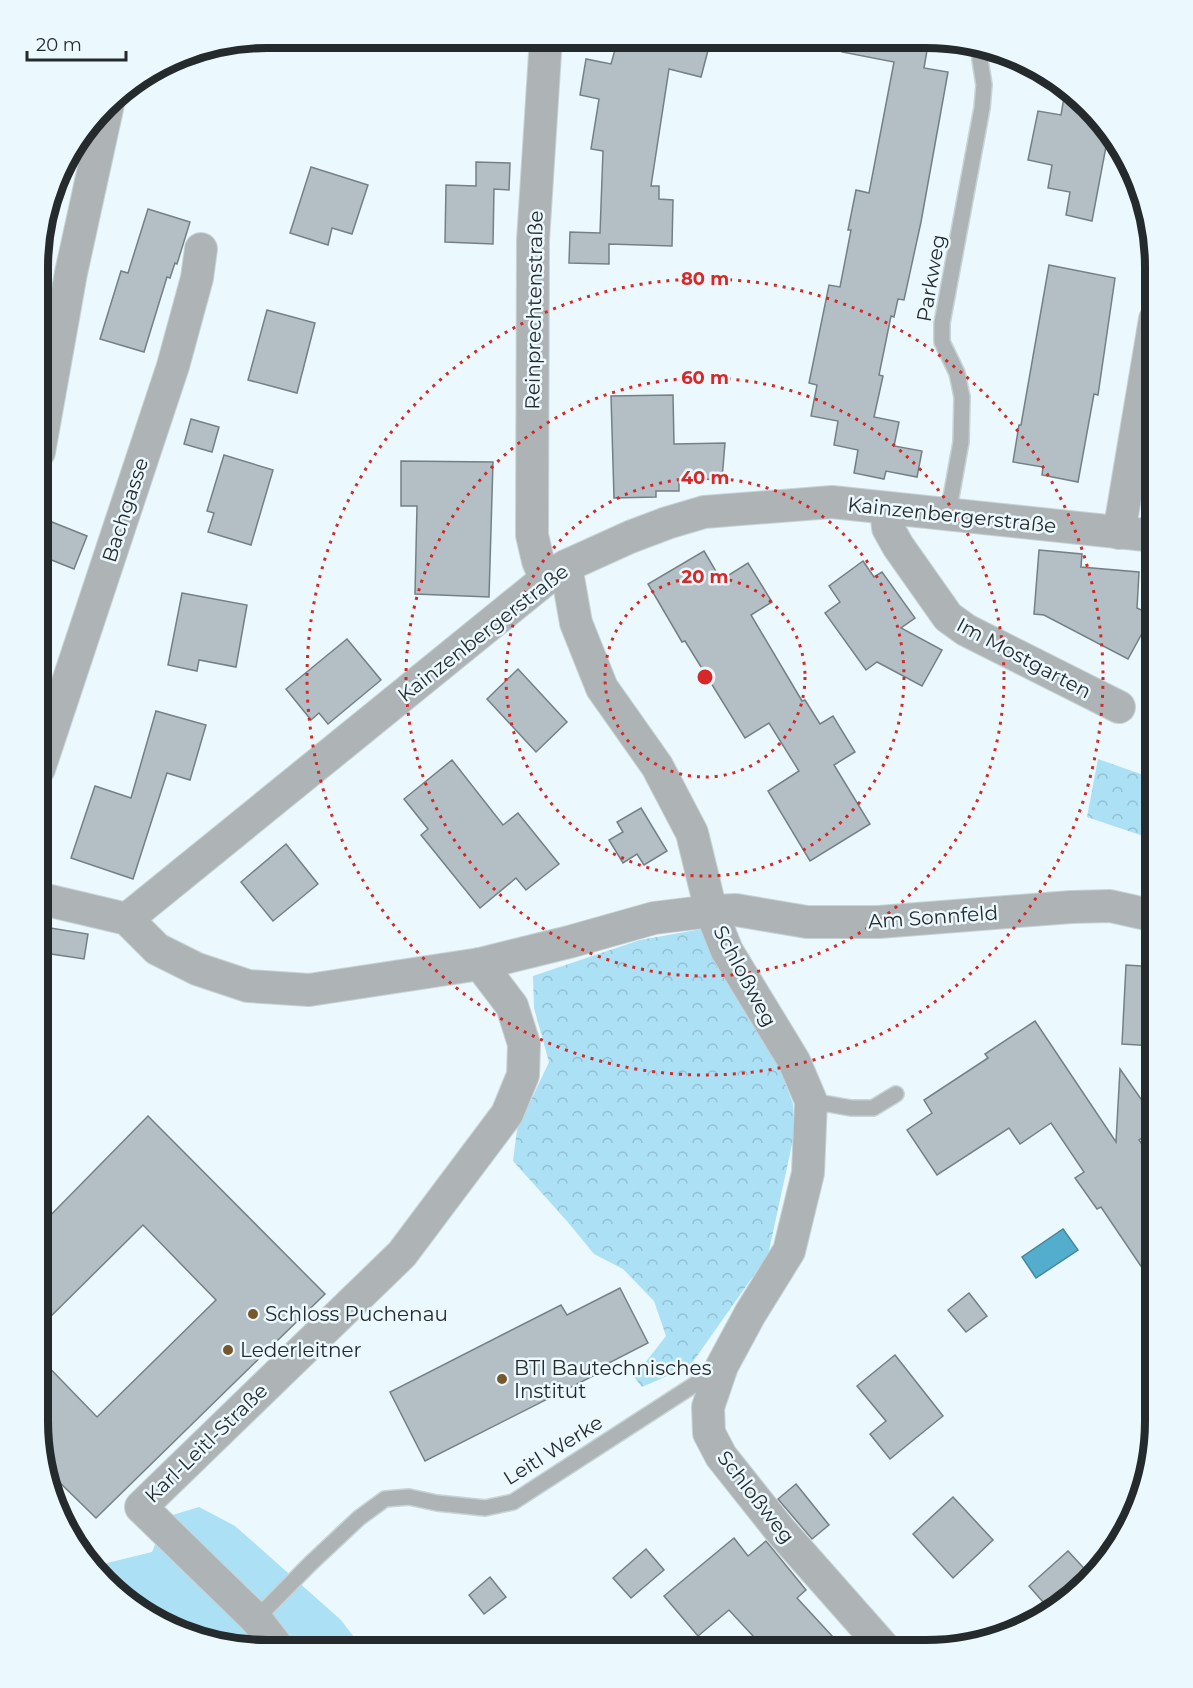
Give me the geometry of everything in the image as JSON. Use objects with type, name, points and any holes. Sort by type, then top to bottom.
[{"type":"street","name":"Reinprechtenstraße","points":[[545,48],[532,240],[532,535],[538,561],[556,573],[602,688],[657,766],[692,833],[711,911]]},
{"type":"street","points":[[48,402],[100,125]]},
{"type":"street","name":"Bachgasse","points":[[48,742],[173,366],[197,278],[201,249]]},
{"type":"street","points":[[1119,533],[1145,378]]},
{"type":"street","name":"Kainzenbergerstraße","points":[[127,919],[556,573],[639,533],[704,512],[832,502],[1145,535]]},
{"type":"street","name":"Im Mostgarten","points":[[886,508],[888,528],[898,546],[948,617],[966,630],[1119,707]]},
{"type":"street","points":[[48,900],[127,919]]},
{"type":"street","name":"Am Sonnfeld","points":[[711,911],[736,910],[807,922],[879,922],[1100,906],[1145,914]]},
{"type":"street","name":"Schloßweg","points":[[127,919],[157,949],[197,969],[248,986],[309,990],[480,964],[654,918],[711,911],[727,951],[794,1061],[812,1101],[808,1173],[789,1251],[722,1366],[708,1407],[709,1433],[720,1456],[779,1528],[877,1640]]},
{"type":"street","name":"Karl-Leitl-Straße","points":[[272,1640],[256,1619],[141,1507],[402,1254],[507,1114],[524,1075],[524,1044],[512,1006],[480,964]]},
{"type":"lane","name":"Parkweg","points":[[948,514],[961,442],[962,397],[957,373],[942,342],[942,322],[982,108],[984,85],[980,55]]},
{"type":"lane","points":[[812,1101],[851,1108],[873,1108],[896,1094]]},
{"type":"lane","name":"Leitl Werke","points":[[256,1619],[359,1518],[385,1499],[409,1497],[437,1503],[485,1508],[513,1502],[722,1366]]},
{"type":"green space","points":[[1098,759],[1145,775],[1145,837],[1087,817]]},
{"type":"green space","points":[[702,929],[778,1064],[793,1104],[794,1135],[768,1255],[690,1366],[642,1387],[634,1377],[666,1336],[654,1301],[623,1269],[594,1254],[513,1161],[517,1130],[549,1062],[534,1008],[533,976],[640,940]]},
{"type":"green space","points":[[199,1507],[235,1526],[341,1620],[356,1640],[253,1640],[211,1633],[183,1623],[158,1611],[123,1586],[102,1565],[78,1531],[103,1564],[152,1552],[166,1517]]},
{"type":"shaded area","points":[[1063,1229],[1078,1250],[1036,1278],[1022,1257]]},
{"type":"building","points":[[615,48],[709,48],[701,77],[669,69],[651,186],[659,186],[659,199],[673,200],[672,246],[609,244],[609,264],[569,263],[570,232],[600,233],[603,151],[591,149],[599,99],[580,95],[586,59],[611,64]]},
{"type":"building","points":[[843,48],[927,48],[924,68],[948,72],[921,222],[904,300],[898,299],[894,317],[891,316],[879,375],[883,376],[874,417],[899,422],[894,446],[922,451],[917,477],[886,471],[884,479],[854,473],[858,450],[834,445],[838,421],[811,416],[817,385],[809,383],[829,285],[840,287],[856,190],[869,193],[894,62],[842,52]]},
{"type":"building","points":[[1064,97],[1081,112],[1107,144],[1092,221],[1066,215],[1070,192],[1048,188],[1052,165],[1028,160],[1038,111],[1061,115]]},
{"type":"building","points":[[476,162],[510,163],[509,190],[494,189],[493,244],[445,242],[446,185],[476,186]]},
{"type":"building","points":[[311,167],[368,185],[352,234],[332,228],[328,245],[290,233]]},
{"type":"building","points":[[148,209],[190,222],[177,264],[175,263],[170,278],[167,277],[144,352],[100,339],[121,271],[128,273]]},
{"type":"building","points":[[1049,265],[1115,278],[1098,395],[1094,394],[1078,482],[1042,475],[1043,467],[1013,462]]},
{"type":"building","points":[[267,310],[315,323],[297,393],[248,380]]},
{"type":"building","points":[[673,395],[674,444],[725,443],[722,479],[679,480],[679,491],[656,491],[656,497],[614,498],[611,396]]},
{"type":"building","points":[[191,419],[219,427],[212,452],[184,444]]},
{"type":"building","points":[[224,455],[273,470],[251,545],[208,532],[214,513],[207,511]]},
{"type":"building","points":[[401,461],[493,462],[489,597],[415,594],[417,506],[401,506]]},
{"type":"building","points":[[52,522],[87,536],[74,569],[48,559],[48,532]]},
{"type":"building","points":[[1039,550],[1082,554],[1081,567],[1139,572],[1137,608],[1145,612],[1145,628],[1128,659],[1044,615],[1034,614]]},
{"type":"building","points":[[704,551],[721,580],[748,563],[772,602],[751,615],[802,701],[805,700],[820,724],[833,716],[855,752],[834,765],[870,824],[810,861],[768,791],[799,771],[769,723],[745,738],[685,641],[682,642],[648,584]]},
{"type":"building","points":[[863,561],[874,577],[882,572],[915,618],[901,628],[942,650],[922,686],[877,662],[866,670],[825,613],[840,602],[829,586]]},
{"type":"building","points":[[182,593],[247,605],[236,667],[199,660],[197,671],[168,665]]},
{"type":"building","points":[[347,639],[381,680],[328,724],[319,713],[311,720],[286,689]]},
{"type":"building","points":[[518,669],[567,722],[536,752],[487,699]]},
{"type":"building","points":[[156,711],[206,725],[190,780],[167,773],[133,879],[71,858],[95,786],[131,798]]},
{"type":"building","points":[[452,760],[503,825],[518,813],[559,864],[526,890],[516,878],[480,908],[421,835],[428,829],[404,799]]},
{"type":"building","points":[[641,808],[667,851],[644,865],[637,854],[623,863],[609,840],[623,832],[617,822]]},
{"type":"building","points":[[286,844],[318,884],[273,921],[241,882]]},
{"type":"building","points":[[48,928],[88,934],[84,959],[48,954]]},
{"type":"building","points":[[1126,965],[1145,966],[1145,1045],[1122,1044]]},
{"type":"building","points":[[1035,1021],[1116,1142],[1120,1069],[1145,1105],[1145,1136],[1139,1140],[1145,1149],[1145,1272],[1101,1207],[1097,1209],[1075,1178],[1084,1172],[1051,1123],[1020,1144],[1009,1128],[937,1175],[907,1130],[932,1113],[924,1100],[988,1058],[985,1054]]},
{"type":"building","name":"Schloss Puchenau","points":[[148,1116],[325,1294],[96,1518],[55,1477],[48,1435],[48,1366],[97,1417],[216,1300],[143,1225],[48,1319],[48,1218]]},
{"type":"building","points":[[620,1288],[648,1343],[595,1370],[597,1374],[425,1461],[390,1392],[561,1305],[567,1315]]},
{"type":"building","points":[[969,1293],[987,1316],[966,1332],[948,1310]]},
{"type":"building","points":[[895,1355],[943,1416],[890,1459],[870,1434],[886,1421],[857,1386]]},
{"type":"building","points":[[796,1484],[829,1525],[812,1539],[778,1499]]},
{"type":"building","points":[[953,1497],[993,1540],[953,1578],[913,1534]]},
{"type":"building","points":[[734,1538],[748,1556],[766,1541],[806,1590],[797,1598],[836,1640],[757,1640],[729,1610],[698,1636],[664,1596]]},
{"type":"building","points":[[646,1549],[664,1570],[631,1598],[613,1578]]},
{"type":"building","points":[[1068,1551],[1086,1570],[1045,1604],[1029,1586]]},
{"type":"building","points":[[490,1577],[506,1597],[484,1614],[469,1595]]},
{"type":"place","name":"Schloss Puchenau","points":[[253,1314]]},
{"type":"place","name":"Lederleitner","points":[[228,1350]]},
{"type":"place","name":"BTI Bautechnisches Institut","points":[[502,1379]]}]
